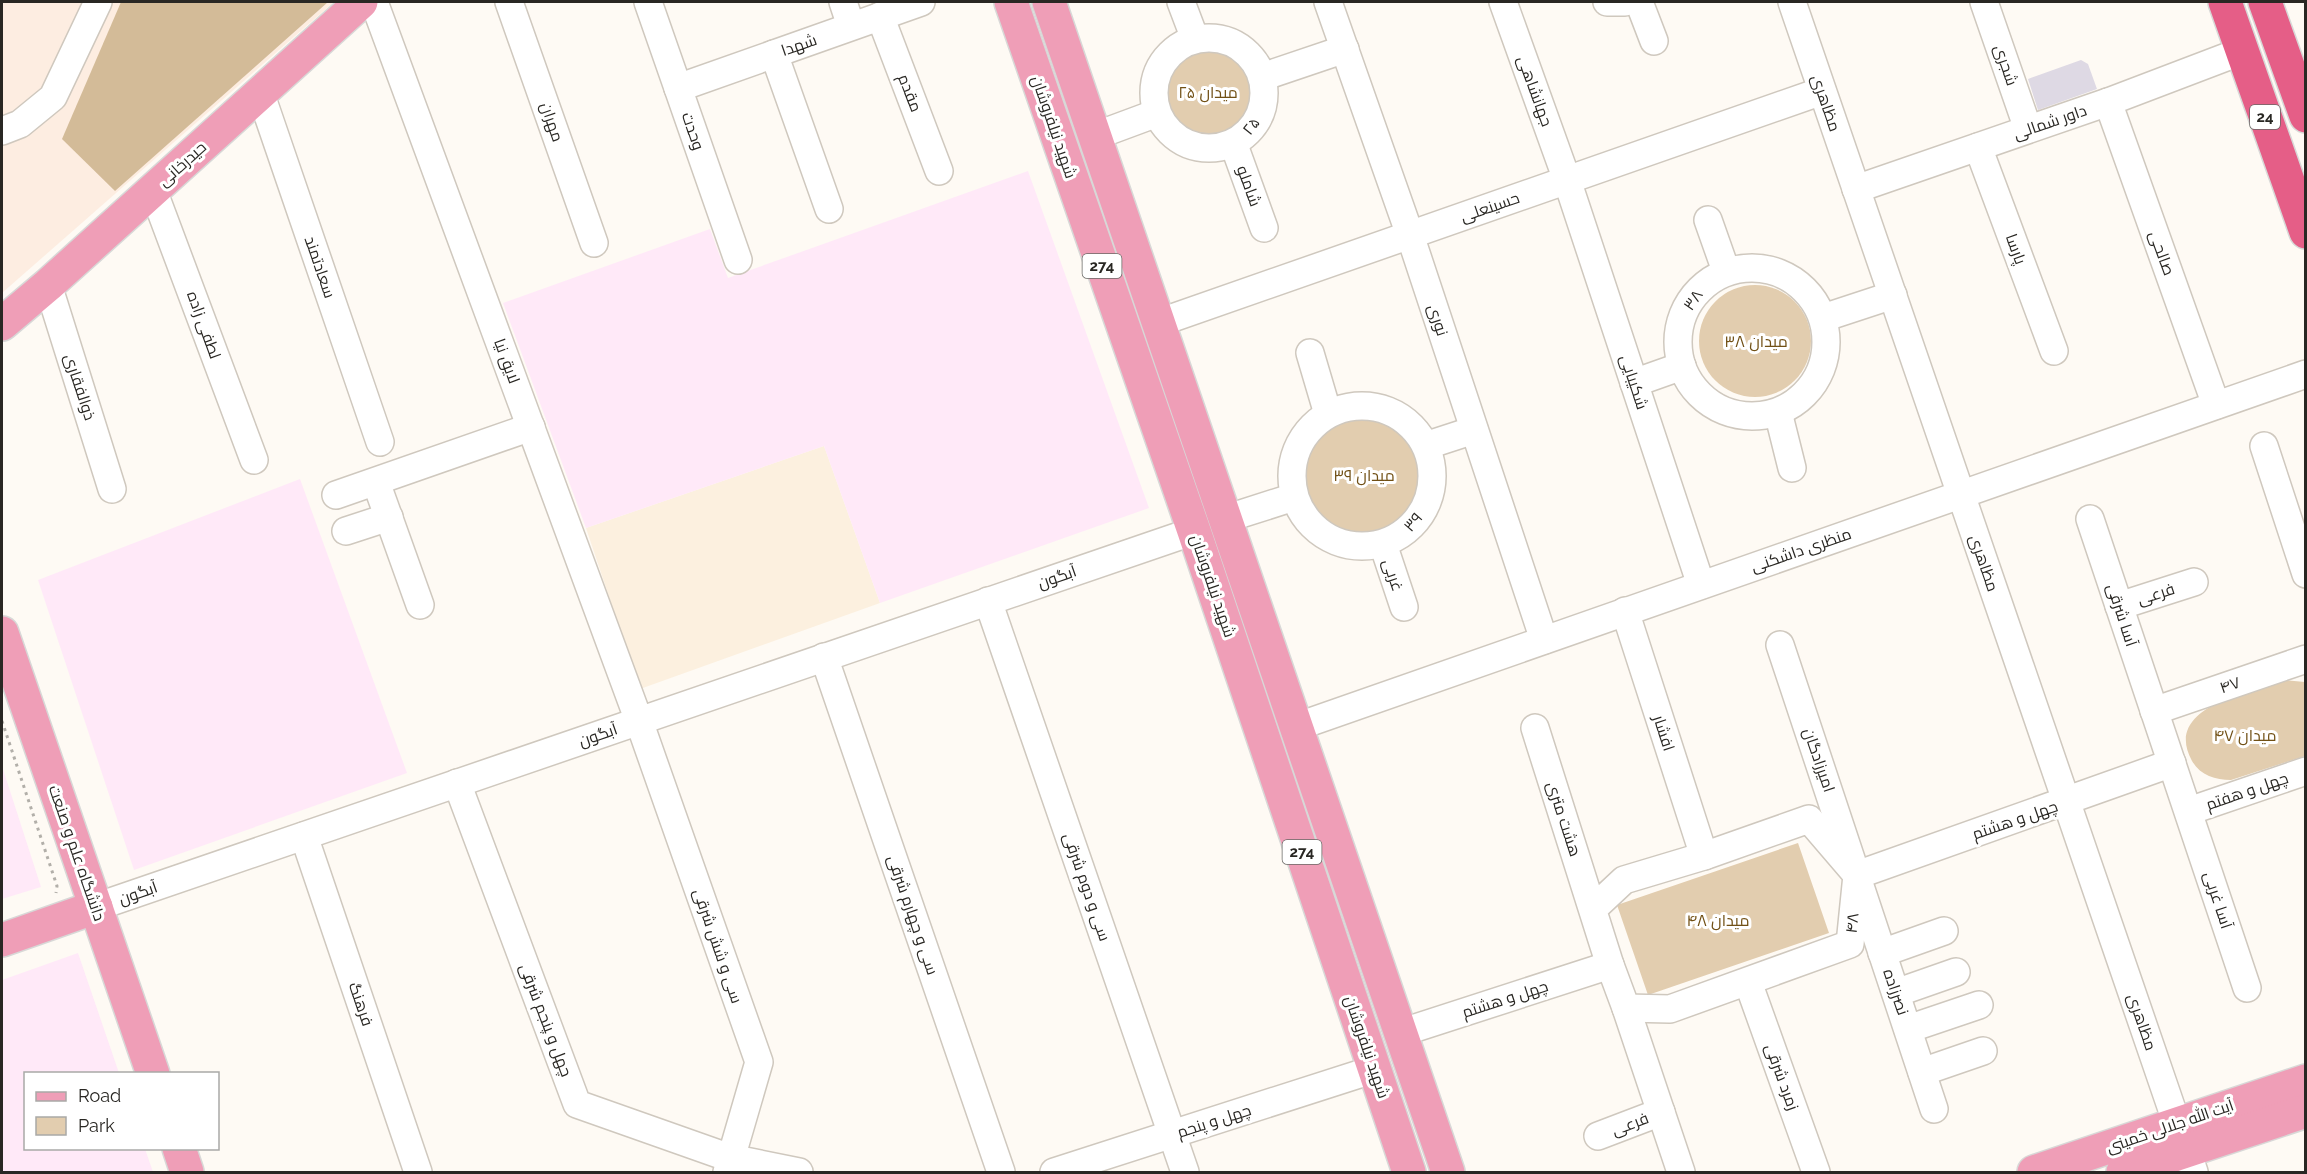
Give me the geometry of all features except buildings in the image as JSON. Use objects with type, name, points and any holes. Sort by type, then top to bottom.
[{"type":"highway","name":"24","points":[[2224,2],[2306,232]]},
{"type":"highway","name":"24","points":[[2265,2],[2306,116]]},
{"type":"main road","name":"حیدرخانی","points":[[2,324],[361,2]]},
{"type":"main road","name":"شهید نیلفروشان","points":[[1011,2],[1194,531],[1409,1173]]},
{"type":"main road","name":"274","points":[[1049,2],[1225,519]]},
{"type":"main road","name":"شهید نیلفروشان","points":[[1225,519],[1448,1173]]},
{"type":"main road","points":[[1194,531],[1225,519]]},
{"type":"main road","name":"دانشگاه علم و صنعت","points":[[2,633],[152,1072]]},
{"type":"main road","points":[[44,926],[69,904],[75,891],[80,862]]},
{"type":"main road","name":"آبگون","points":[[2,940],[96,907]]},
{"type":"main road","name":"آيت الله جلالى خمينى","points":[[2034,1173],[2186,1149],[2306,1081]]},
{"type":"main road","name":"آيت الله جلالى خمينى","points":[[2123,1173],[2186,1149],[2306,1112]]},
{"type":"main road","points":[[179,1150],[187,1173]]},
{"type":"street","points":[[8,125],[53,97],[98,2]]},
{"type":"street","name":"لایق نیا","points":[[374,2],[639,721]]},
{"type":"street","name":"مهران","points":[[509,2],[594,243]]},
{"type":"street","name":"وحدت","points":[[648,2],[738,260]]},
{"type":"street","name":"شهدا","points":[[678,88],[774,54],[847,14],[880,16],[921,2]]},
{"type":"street","points":[[1181,2],[1195,39]]},
{"type":"street","name":"نوری","points":[[1328,2],[1410,235],[1544,640]]},
{"type":"street","name":"جهانشاهی","points":[[1503,2],[1567,180]]},
{"type":"street","points":[[1607,2],[1625,2]]},
{"type":"street","points":[[1639,2],[1654,41]]},
{"type":"street","name":"مظاهری","points":[[1791,2],[2186,1149]]},
{"type":"street","name":"شجری","points":[[1984,2],[2028,129]]},
{"type":"street","name":"مقدم","points":[[880,16],[939,171]]},
{"type":"street","points":[[1095,136],[1157,113],[1153,93],[1156,75],[1171,52],[1178,46],[1195,39],[1212,37],[1228,41],[1243,49],[1255,62],[1262,77],[1345,49]]},
{"type":"street","name":"داور شمالی","points":[[1856,189],[2108,102],[2242,51]]},
{"type":"street","points":[[774,54],[829,209]]},
{"type":"street","name":"۲۵","points":[[1157,113],[1164,126],[1175,137],[1190,145],[1206,149],[1234,145],[1251,129],[1261,114],[1264,96],[1262,77]]},
{"type":"street","name":"حسینعلی","points":[[1158,322],[1822,91]]},
{"type":"street","name":"سعادتمند","points":[[260,93],[380,442]]},
{"type":"street","name":"صالحی","points":[[2108,102],[2216,405]]},
{"type":"street","name":"شاملو","points":[[1234,145],[1264,228]]},
{"type":"street","name":"پارسا","points":[[1978,147],[2054,351]]},
{"type":"street","name":"شکیبایی","points":[[1567,180],[1701,585]]},
{"type":"street","name":"لطفی زاده","points":[[153,190],[254,460]]},
{"type":"street","points":[[1708,220],[1726,271]]},
{"type":"street","name":"۳۸","points":[[1750,266],[1773,270],[1795,280],[1812,297],[1824,318],[1827,341],[1824,364],[1814,385],[1798,401],[1778,412],[1755,417],[1731,413],[1710,403],[1693,387],[1682,366],[1677,344],[1680,320],[1690,299],[1706,282],[1726,271],[1750,266]]},
{"type":"street","name":"ذوالفقاری","points":[[48,285],[112,489]]},
{"type":"street","points":[[1824,318],[1893,296]]},
{"type":"street","points":[[1310,353],[1328,414]]},
{"type":"street","points":[[1634,383],[1682,366]]},
{"type":"street","name":"منظری داشکنی","points":[[1296,727],[2306,374]]},
{"type":"street","name":"۳۹","points":[[1348,406],[1370,406],[1391,411],[1409,423],[1428,445],[1433,481],[1428,502],[1418,520],[1402,535],[1383,544],[1361,547],[1339,543],[1319,533],[1304,517],[1294,497],[1291,473],[1296,449],[1309,429],[1328,414],[1348,406]]},
{"type":"street","points":[[1778,412],[1792,468]]},
{"type":"street","points":[[336,495],[531,427]]},
{"type":"street","points":[[1428,445],[1474,430]]},
{"type":"street","points":[[2264,446],[2306,574]]},
{"type":"street","points":[[376,482],[420,605]]},
{"type":"street","points":[[1225,519],[1294,497]]},
{"type":"street","points":[[346,531],[389,517]]},
{"type":"street","name":"آسا شرقی","points":[[2090,519],[2172,763]]},
{"type":"street","name":"آبگون","points":[[96,907],[1194,531]]},
{"type":"street","name":"غربی","points":[[1383,544],[1404,607]]},
{"type":"street","name":"فرعی","points":[[2119,606],[2193,582]]},
{"type":"street","name":"سی و دوم شرقی","points":[[988,601],[1185,1173]]},
{"type":"street","name":"افشار","points":[[1625,611],[1704,856]]},
{"type":"street","name":"امیرزادگان","points":[[1780,645],[1857,875]]},
{"type":"street","name":"سی و چهارم شرقی","points":[[824,657],[1001,1173]]},
{"type":"street","name":"۴۷","points":[[2154,711],[2306,659]]},
{"type":"street","name":"سی و شش شرقی","points":[[639,721],[759,1062],[729,1165]]},
{"type":"street","name":"هشت متری","points":[[1535,728],[1593,909]]},
{"type":"street","name":"چهل و هشتم","points":[[1857,875],[2172,763]]},
{"type":"street","name":"آسا غربی","points":[[2172,763],[2247,988]]},
{"type":"street","name":"چهل و هفتم","points":[[2189,811],[2306,771]]},
{"type":"street","name":"چهل و ‍پنجم شرقی","points":[[457,783],[577,1104],[729,1165]]},
{"type":"street","points":[[1681,1173],[1593,909],[1624,880],[1704,856],[1809,819],[1857,875]]},
{"type":"street","name":"فرهنگ","points":[[304,836],[418,1173]]},
{"type":"street","name":"نصرزاده","points":[[1857,875],[1934,1109]]},
{"type":"street","name":"۴۸","points":[[1626,1008],[1670,1009],[1850,944],[1857,875]]},
{"type":"street","points":[[1882,953],[1944,931]]},
{"type":"street","name":"چهل و هشتم","points":[[1400,1033],[1610,965]]},
{"type":"street","points":[[1896,993],[1956,972]]},
{"type":"street","name":"زمرد شرقی","points":[[1748,982],[1816,1173]]},
{"type":"street","points":[[1908,1029],[1979,1005]]},
{"type":"street","points":[[1922,1072],[1983,1051]]},
{"type":"street","name":"چهل و پنجم","points":[[1054,1173],[1375,1069]]},
{"type":"street","name":"فرعی","points":[[1598,1136],[1661,1112]]},
{"type":"street","points":[[729,1165],[799,1173]]},
{"type":"path","points":[[2,721],[57,886],[56,894]]},
{"type":"shaded area","points":[[2,2],[334,2],[2,293]]},
{"type":"shaded area","points":[[121,2],[328,2],[115,191],[62,139]]},
{"type":"shaded area","points":[[1028,171],[1149,508],[880,603],[824,446],[586,528],[503,303],[710,229],[728,278]]},
{"type":"shaded area","points":[[824,446],[880,603],[640,689],[586,528]]},
{"type":"shaded area","points":[[300,479],[407,773],[134,870],[38,580]]},
{"type":"shaded area","points":[[2,766],[41,887],[2,899]]},
{"type":"shaded area","points":[[78,953],[119,1072],[24,1072],[24,1150],[145,1150],[153,1172],[2,1172],[2,980]]},
{"type":"green space","name":"میدان ۲۵","points":[[1208,47],[1225,51],[1240,60],[1249,75],[1253,92],[1249,109],[1240,124],[1225,133],[1208,137],[1191,133],[1176,124],[1167,109],[1163,92],[1167,75],[1176,60],[1191,51]]},
{"type":"green space","name":"میدان ۳۸","points":[[1755,285],[1776,289],[1795,301],[1807,320],[1811,341],[1807,362],[1795,381],[1776,393],[1755,397],[1734,393],[1715,381],[1703,362],[1699,341],[1703,320],[1715,301],[1734,289]]},
{"type":"green space","name":"میدان ۳۹","points":[[1370,406],[1409,423],[1431,466],[1428,502],[1383,544],[1339,543],[1294,497],[1309,429]]},
{"type":"green space","name":"میدان ۴۷","points":[[2284,680],[2305,682],[2305,756],[2231,780],[2214,778],[2199,770],[2192,761],[2186,743],[2189,727],[2199,715],[2232,697]]},
{"type":"green space","name":"میدان ۴۸","points":[[1798,843],[1829,933],[1648,995],[1617,905]]}]
